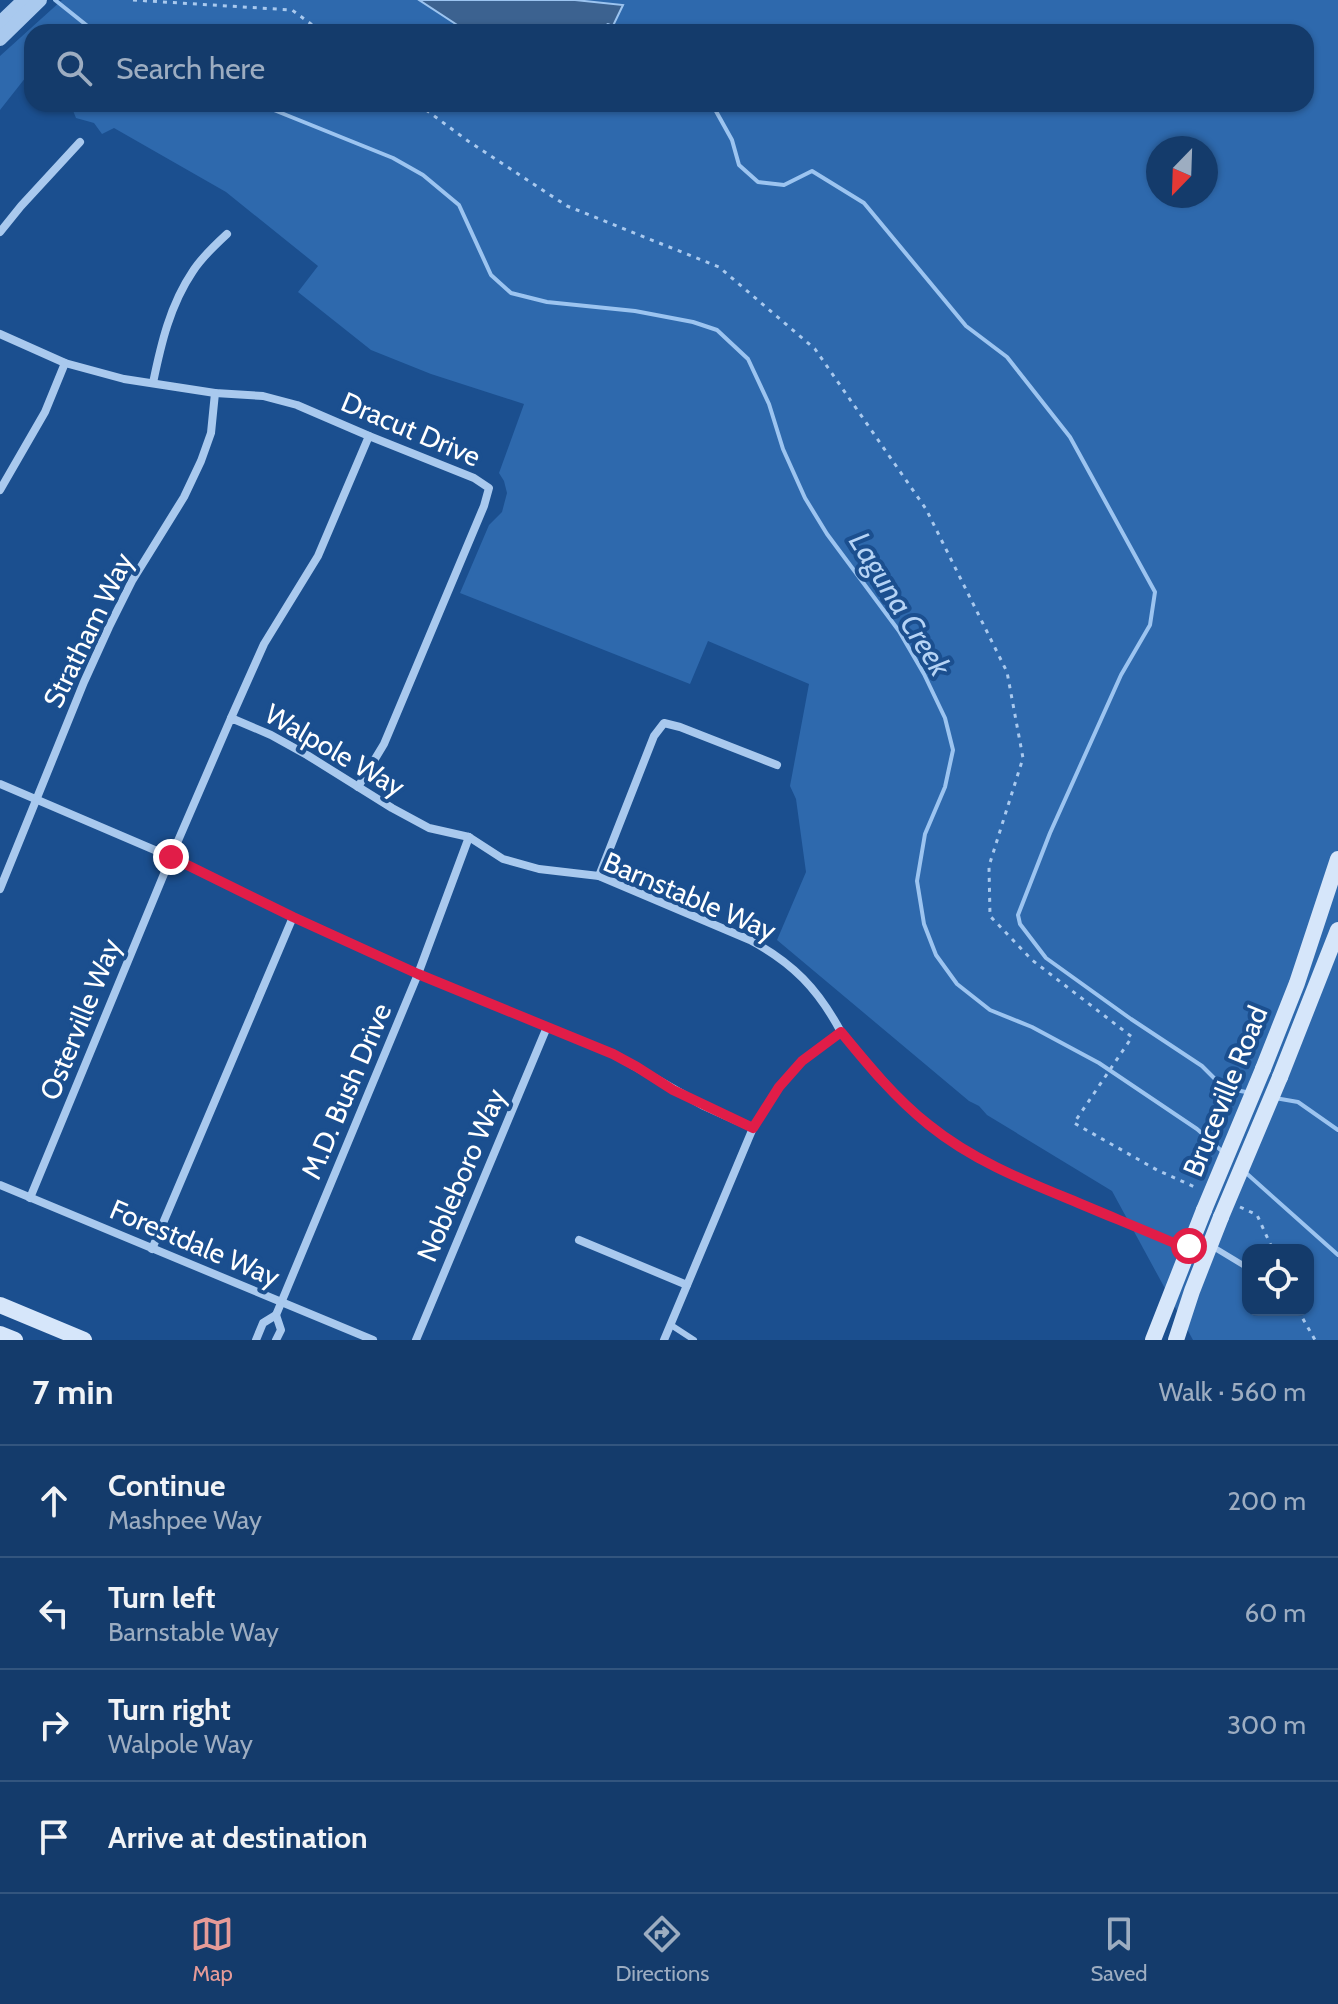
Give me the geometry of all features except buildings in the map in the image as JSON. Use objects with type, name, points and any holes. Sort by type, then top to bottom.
[{"type":"main road","name":"Bruceville Road","points":[[1153,1340],[1297,983],[1338,859]]},
{"type":"main road","name":"Bruceville Road","points":[[1176,1340],[1210,1244],[1338,930]]},
{"type":"main road","points":[[0,1305],[84,1340]]},
{"type":"main road","points":[[0,1334],[15,1340]]},
{"type":"street","points":[[0,23],[24,0]]},
{"type":"street","points":[[0,39],[40,0]]},
{"type":"street","points":[[0,232],[80,142]]},
{"type":"street","points":[[153,383],[165,332],[182,290],[207,253],[227,234]]},
{"type":"street","name":"Dracut Drive","points":[[0,334],[65,363],[124,379],[215,393],[263,396],[297,405],[474,478],[489,488],[384,744],[358,787]]},
{"type":"street","points":[[0,490],[45,412],[65,363]]},
{"type":"street","name":"Stratham Way","points":[[0,889],[84,682],[120,604],[184,497],[201,461],[211,433],[215,393]]},
{"type":"street","points":[[231,718],[264,644],[318,556],[369,436]]},
{"type":"street","name":"Walpole Way","points":[[171,857],[231,718],[271,735],[429,828],[469,837]]},
{"type":"street","points":[[599,876],[654,736],[664,723],[777,765]]},
{"type":"street","points":[[0,784],[171,857],[418,974],[613,1054],[673,1090],[753,1128]]},
{"type":"street","name":"Barnstable Way","points":[[469,837],[503,859],[539,869],[599,876],[772,952],[809,984],[841,1032],[903,1103],[930,1126],[988,1165],[1188,1249]]},
{"type":"street","name":"M.D. Bush Drive","points":[[256,1340],[263,1323],[276,1315],[418,974],[469,837]]},
{"type":"street","name":"Osterville Way","points":[[30,1198],[171,857]]},
{"type":"street","points":[[152,1249],[293,917]]},
{"type":"street","name":"Nobleboro Way","points":[[416,1340],[547,1027]]},
{"type":"street","points":[[664,1340],[753,1128],[779,1087],[802,1061],[841,1032]]},
{"type":"street","name":"Forestdale Way","points":[[0,1185],[373,1340]]},
{"type":"street","points":[[579,1240],[687,1285]]},
{"type":"street","name":"M.D. Bush Drive","points":[[276,1315],[281,1330],[276,1340]]},
{"type":"lane","points":[[1210,1244],[1242,1264]]},
{"type":"lane","points":[[671,1325],[694,1340]]},
{"type":"path","points":[[133,0],[292,10],[311,24]]},
{"type":"path","points":[[429,112],[567,206],[719,267],[815,349],[926,509],[1007,672],[1023,758],[989,866],[990,916],[1032,960],[1132,1037],[1074,1123],[1124,1152]]},
{"type":"path","points":[[1301,1316],[1315,1340]]},
{"type":"shaded area","points":[[62,0],[419,0],[456,24],[35,24]]},
{"type":"shaded area","points":[[419,0],[575,0],[623,5],[614,24],[456,24]]},
{"type":"shaded area","points":[[575,0],[1338,0],[1338,1340],[1193,1340],[1112,1191],[987,1115],[777,940],[806,872],[796,799],[790,786],[809,684],[708,641],[690,684],[460,593],[489,525],[502,512],[507,493],[499,473],[524,404],[431,374],[371,350],[298,292],[318,266],[226,192],[114,128],[102,134],[94,123],[76,118],[74,112],[1314,112],[1314,24],[614,24],[622,5]]},
{"type":"shaded area","points":[[24,34],[24,80],[0,110],[0,56]]},
{"type":"waterway","name":"Laguna Creek","points":[[55,0],[85,24]]},
{"type":"waterway","name":"Laguna Creek","points":[[279,112],[393,158],[423,175],[459,205],[491,275],[511,293],[547,302],[635,311],[693,322],[717,330],[748,359],[805,498],[827,534],[899,631],[945,718],[953,750],[945,787],[925,834],[917,881],[924,924],[936,955],[957,984],[990,1010],[1032,1027],[1099,1063],[1197,1129],[1224,1153]]},
{"type":"waterway","name":"Laguna Creek","points":[[716,112],[732,140],[739,165],[758,182],[784,185],[812,171],[864,203],[966,326],[1007,357],[1070,437],[1155,592],[1150,625],[1121,675],[1050,833],[1018,915],[1020,924],[1046,958],[1202,1066],[1224,1088],[1246,1092]]},
{"type":"waterway","name":"Laguna Creek","points":[[1275,1098],[1298,1102],[1338,1130]]},
{"type":"waterway","name":"Laguna Creek","points":[[1245,1172],[1338,1255]]},
{"type":"route","points":[[171,857],[418,974],[613,1054],[673,1090],[753,1128],[779,1087],[802,1061],[841,1032],[903,1103],[930,1126],[988,1165],[1188,1249],[1189,1246]]}]
